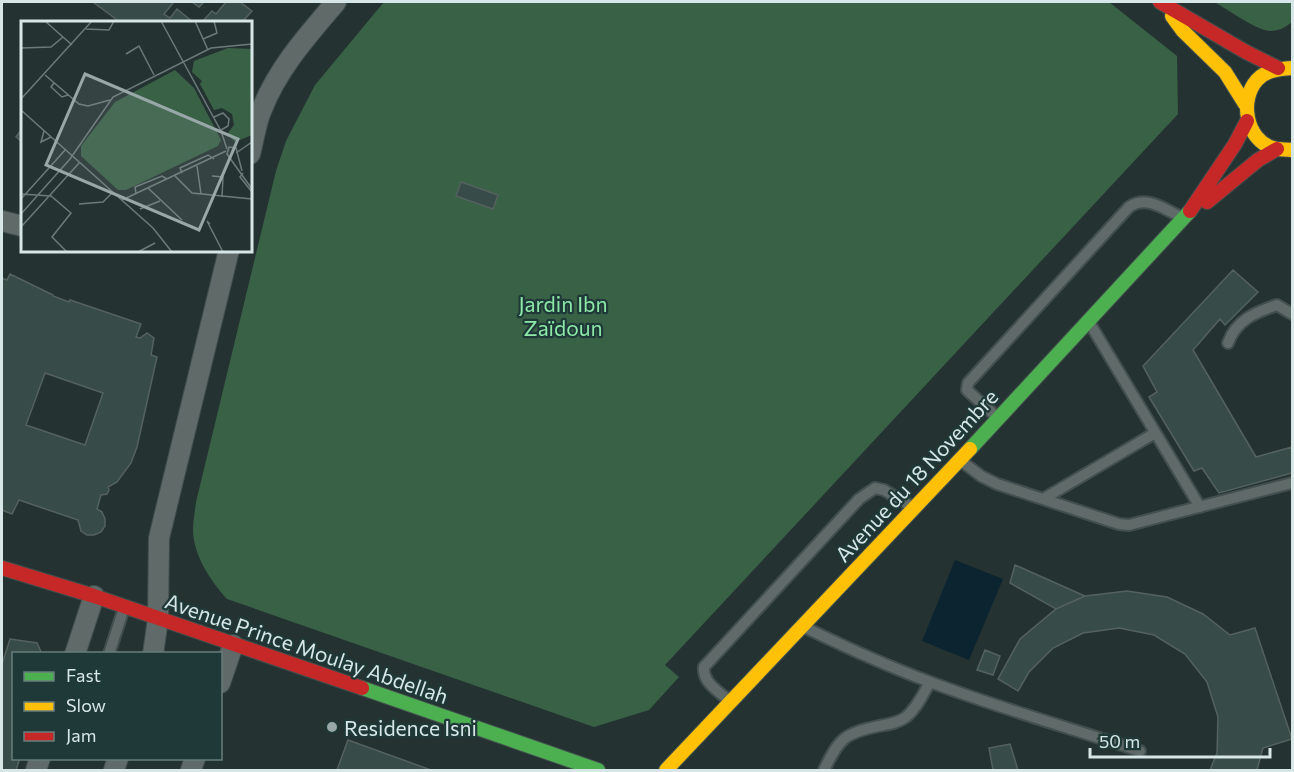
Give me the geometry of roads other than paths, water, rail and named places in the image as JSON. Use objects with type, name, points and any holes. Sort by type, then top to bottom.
[{"type":"street","points":[[252,141],[256,114],[277,79],[301,44],[336,2]]},
{"type":"street","points":[[1163,4],[1198,22],[1240,50],[1289,68]]},
{"type":"street","points":[[1163,4],[1187,36],[1222,69],[1245,104]]},
{"type":"street","points":[[1289,68],[1266,73],[1256,81],[1249,91],[1245,104],[1247,121],[1253,134],[1264,143],[1277,149],[1293,150]]},
{"type":"street","name":"Avenue du 18 Novembre","points":[[666,771],[915,508],[1194,207],[1202,191],[1231,153],[1247,121]]},
{"type":"street","name":"Avenue du 18 Novembre","points":[[1194,207],[1213,198],[1258,160],[1277,149]]},
{"type":"street","points":[[2,221],[21,226]]},
{"type":"street","points":[[153,652],[158,619],[159,538],[229,252]]},
{"type":"street","name":"Avenue Prince Moulay Abdellah","points":[[2,568],[233,645],[564,765],[598,771]]},
{"type":"street","points":[[76,652],[94,597]]},
{"type":"street","points":[[222,677],[233,645]]},
{"type":"lane","points":[[998,418],[969,392],[968,383],[1129,207],[1141,201],[1152,202],[1184,218]]},
{"type":"lane","points":[[1228,343],[1231,333],[1252,313],[1277,305],[1293,314]]},
{"type":"lane","points":[[1088,321],[1200,507]]},
{"type":"lane","points":[[1043,499],[1155,433]]},
{"type":"lane","points":[[959,460],[997,484],[1104,520],[1129,525],[1293,483]]},
{"type":"lane","points":[[732,703],[706,680],[703,673],[704,667],[851,507],[864,494],[875,488],[884,490],[915,508]]},
{"type":"lane","points":[[110,652],[124,608]]},
{"type":"lane","points":[[803,627],[855,652],[930,682],[988,703],[1140,751]]},
{"type":"lane","points":[[824,771],[835,748],[844,737],[852,732],[896,723],[905,718],[913,710],[930,682]]},
{"type":"water","points":[[955,560],[1003,579],[969,660],[922,641]]},
{"type":"place","name":"Residence Isni","points":[[332,727]]},
{"type":"park label","name":"Jardin Ibn Zaïdoun","points":[[563,315]]}]
